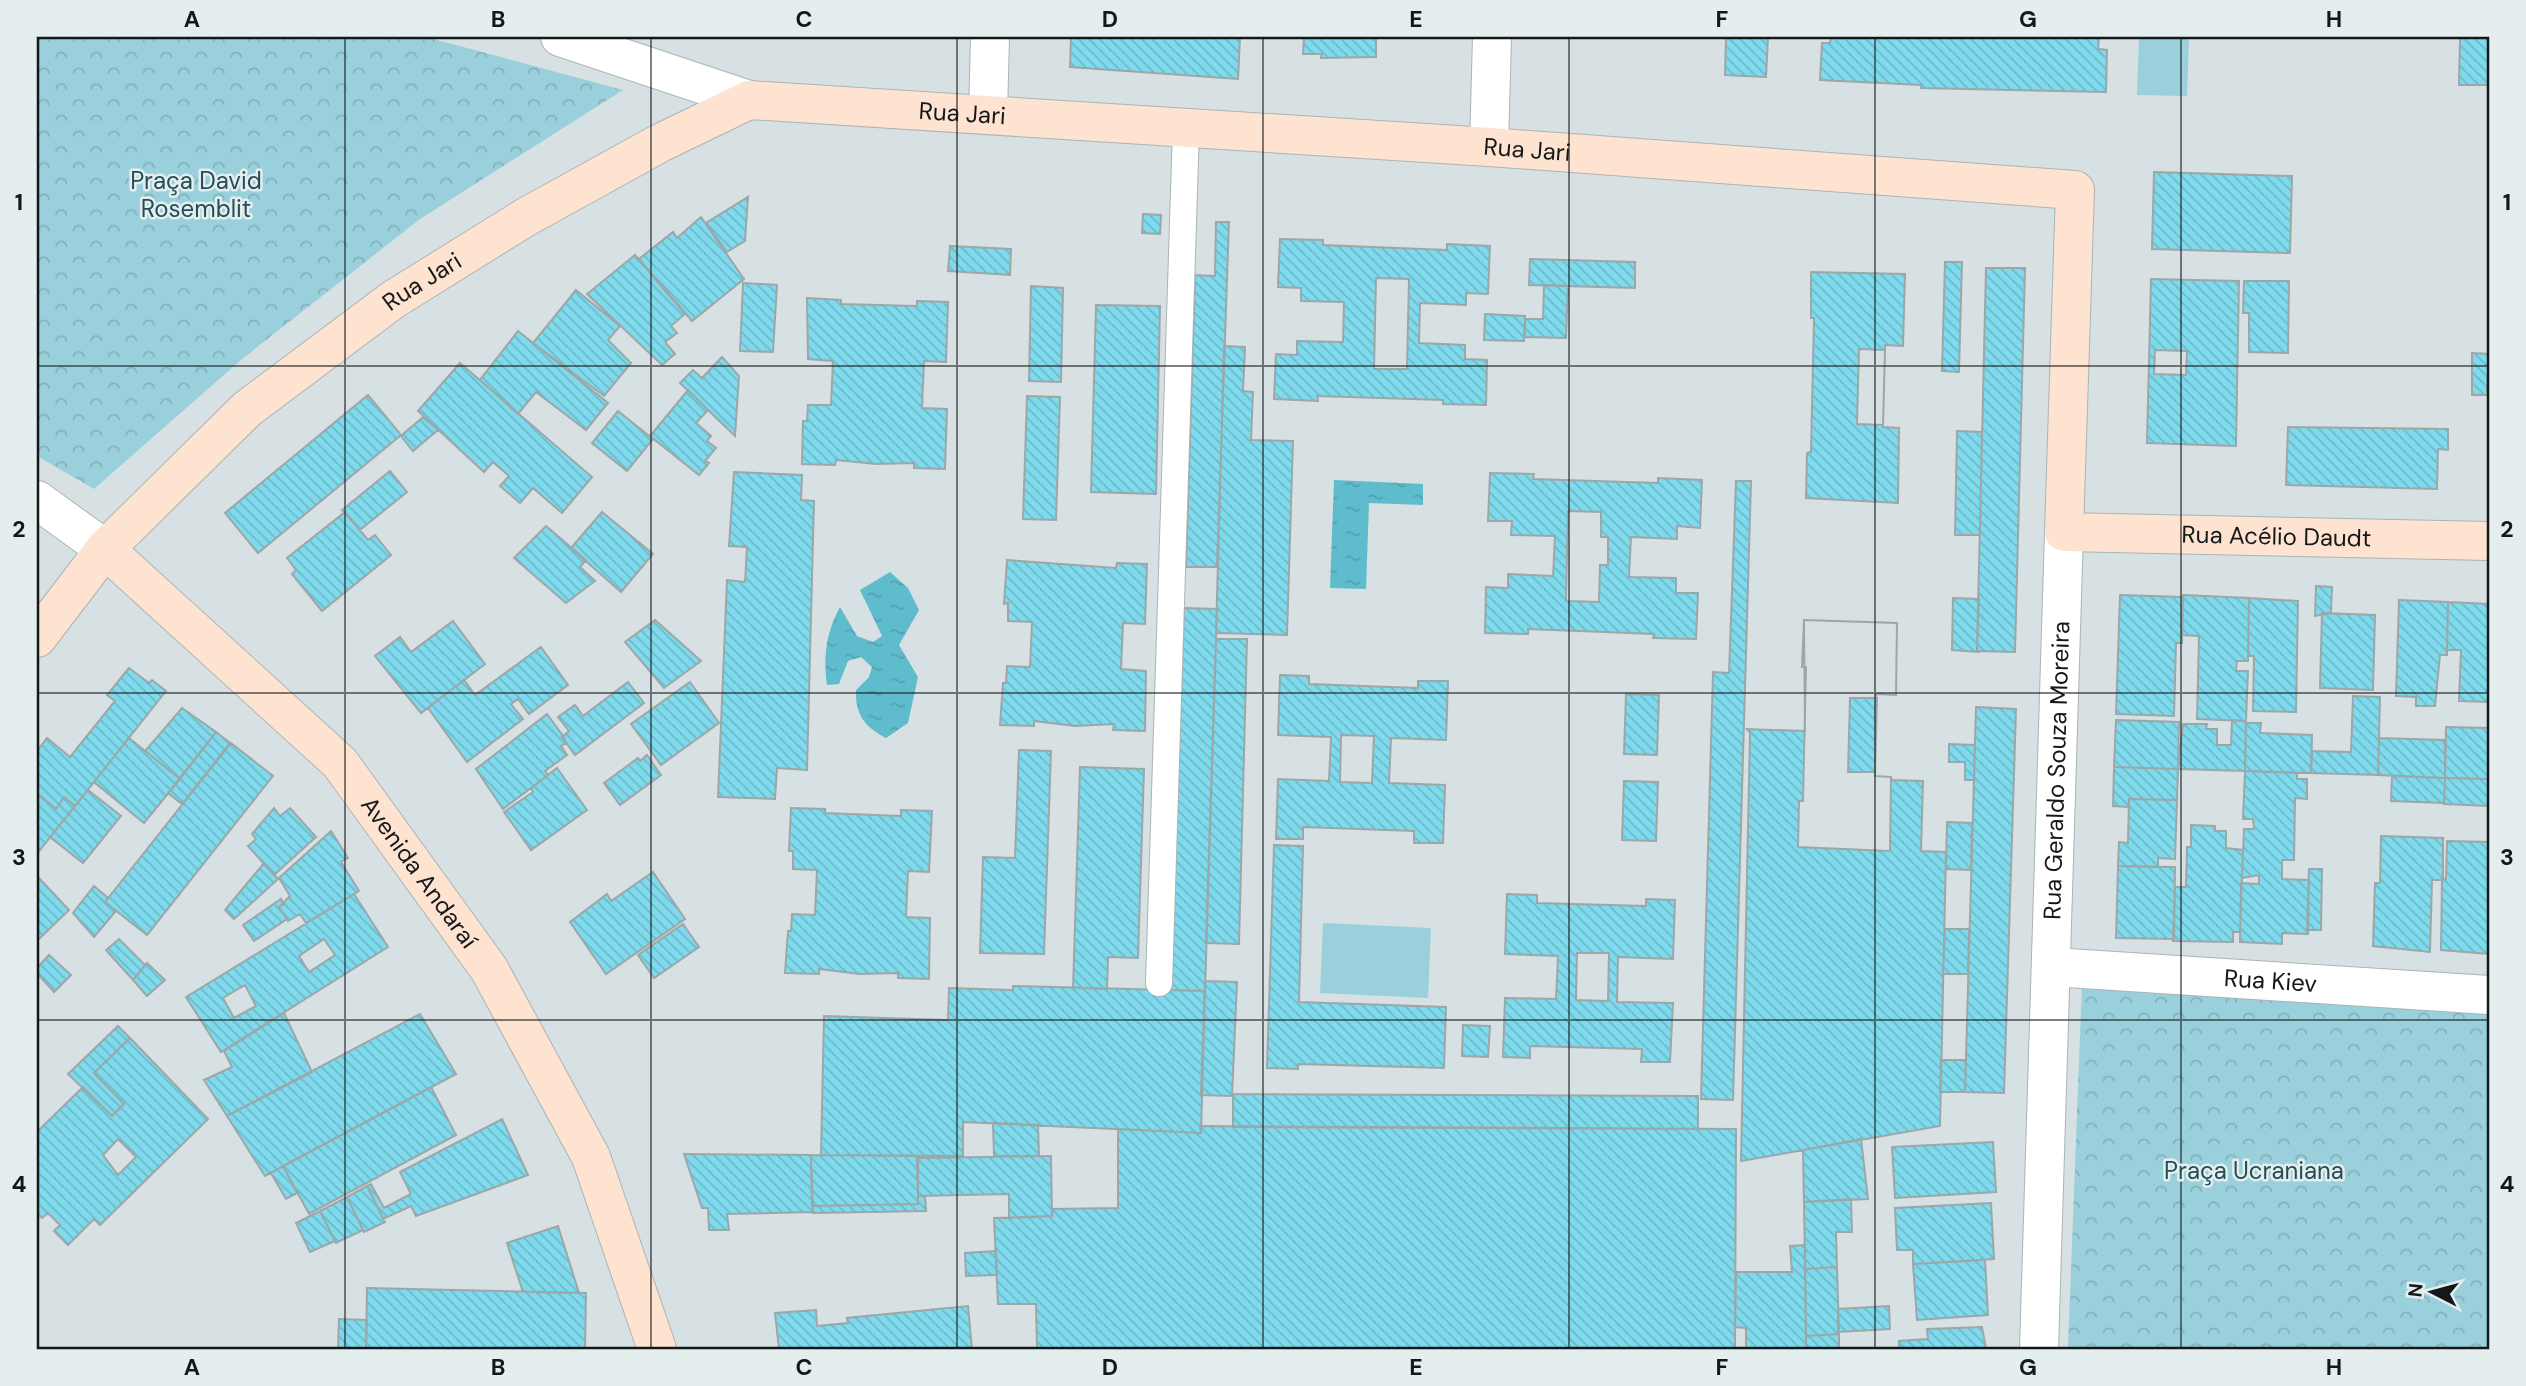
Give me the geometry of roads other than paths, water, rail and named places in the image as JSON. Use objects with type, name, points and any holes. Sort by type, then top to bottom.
[{"type":"street","points":[[560,37],[748,100]]},
{"type":"street","points":[[988,115],[990,37]]},
{"type":"street","points":[[1489,147],[1492,37]]},
{"type":"street","name":"Rua Jari","points":[[37,638],[105,549],[247,409],[394,299],[526,217],[660,143],[748,100],[1489,147],[2075,190]]},
{"type":"street","name":"Rua Geraldo Souza Moreira","points":[[2039,1349],[2075,190]]},
{"type":"street","name":"Avenida Andaraí","points":[[37,500],[105,549],[340,763],[489,969],[591,1157],[657,1349]]},
{"type":"street","name":"Rua Acélio Daudt","points":[[2064,532],[2489,541]]},
{"type":"street","name":"Rua Kiev","points":[[2052,967],[2489,995]]},
{"type":"lane","points":[[1159,983],[1186,128]]},
{"type":"water","points":[[1334,480],[1423,484],[1423,505],[1369,503],[1366,589],[1330,588]]},
{"type":"water","points":[[890,572],[908,588],[919,610],[899,645],[918,677],[908,723],[886,738],[867,725],[857,706],[856,690],[869,677],[872,667],[861,657],[848,661],[839,684],[827,685],[825,664],[829,635],[840,607],[857,636],[873,642],[882,636],[860,590]]},
{"type":"park label","name":"Praça David Rosemblit","points":[[196,195]]},
{"type":"park label","name":"Praça Ucraniana","points":[[2254,1171]]}]
